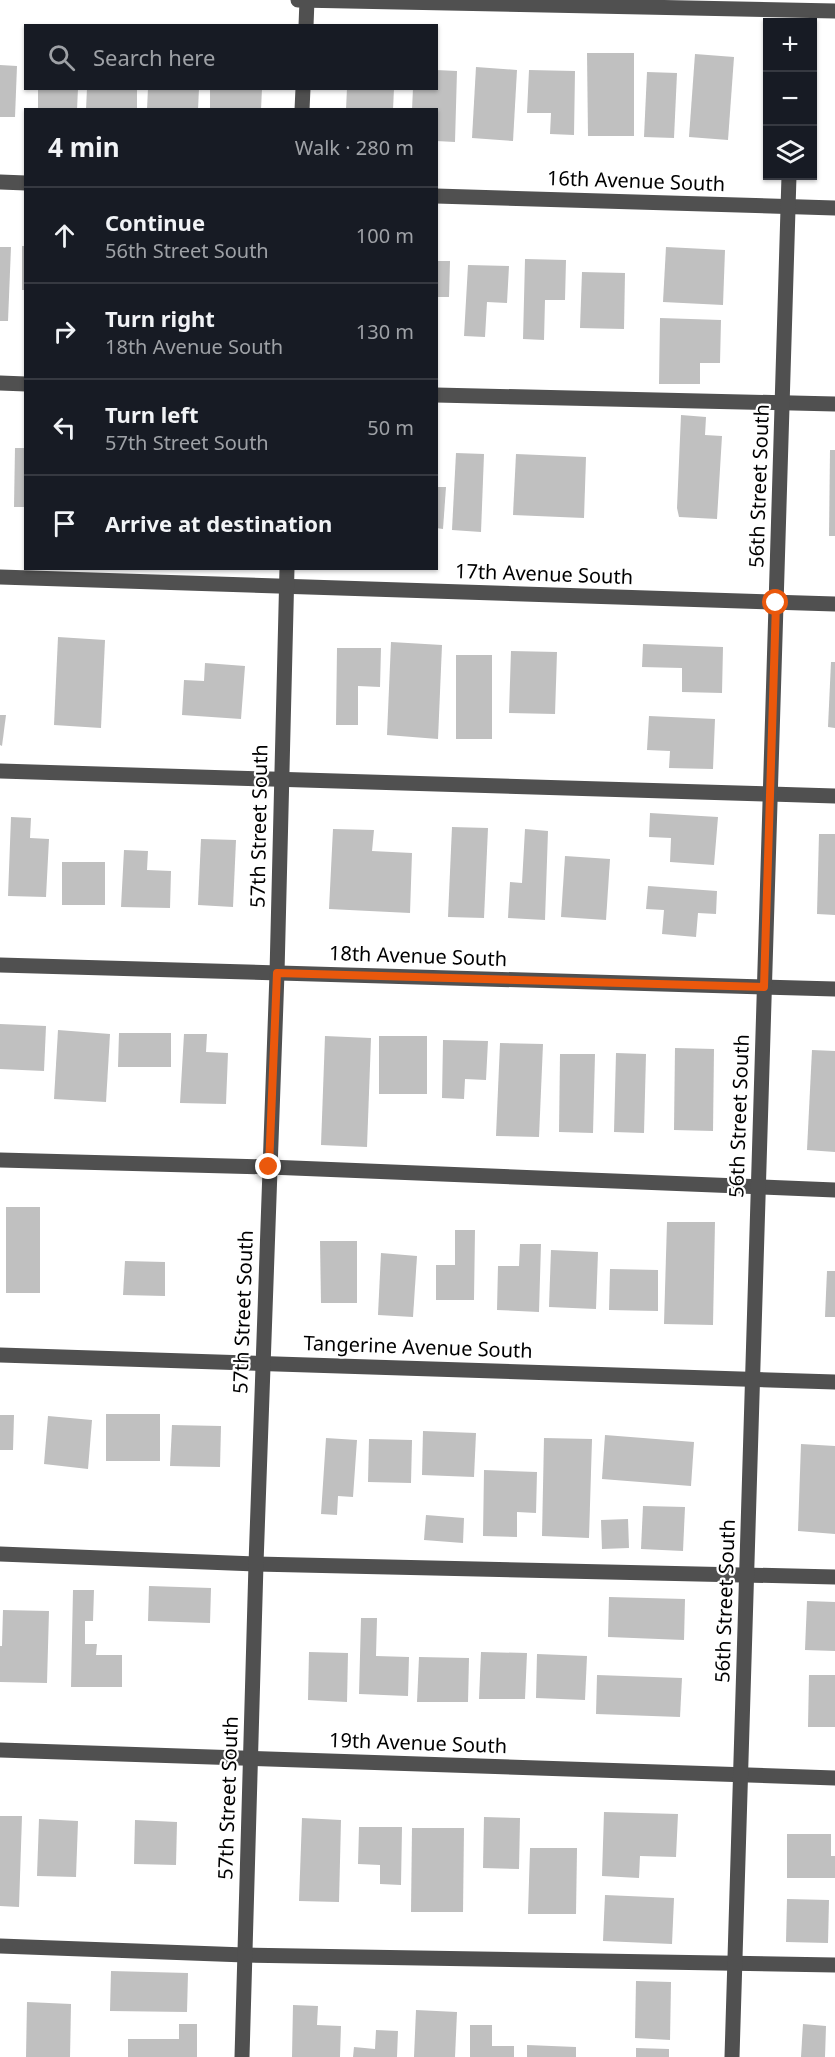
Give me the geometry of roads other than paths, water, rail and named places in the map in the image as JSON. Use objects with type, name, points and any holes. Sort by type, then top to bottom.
[{"type":"street","points":[[298,0],[835,11]]},
{"type":"street","points":[[306,24],[307,0]]},
{"type":"street","points":[[302,108],[303,90]]},
{"type":"street","name":"56th Street South","points":[[732,2057],[789,180]]},
{"type":"street","points":[[0,182],[24,183]]},
{"type":"street","name":"16th Avenue South","points":[[438,196],[835,208]]},
{"type":"street","points":[[0,383],[24,384]]},
{"type":"street","points":[[438,395],[835,404]]},
{"type":"street","name":"57th Street South","points":[[242,2057],[262,1364],[277,973],[287,570]]},
{"type":"street","name":"17th Avenue South","points":[[0,577],[835,604]]},
{"type":"street","points":[[0,771],[835,796]]},
{"type":"street","name":"18th Avenue South","points":[[0,965],[835,989]]},
{"type":"street","points":[[0,1160],[269,1167],[835,1190]]},
{"type":"street","name":"Tangerine Avenue South","points":[[0,1355],[835,1382]]},
{"type":"street","points":[[0,1554],[256,1564],[835,1577]]},
{"type":"street","name":"19th Avenue South","points":[[0,1750],[835,1778]]},
{"type":"street","points":[[0,1946],[245,1955],[835,1965]]}]
